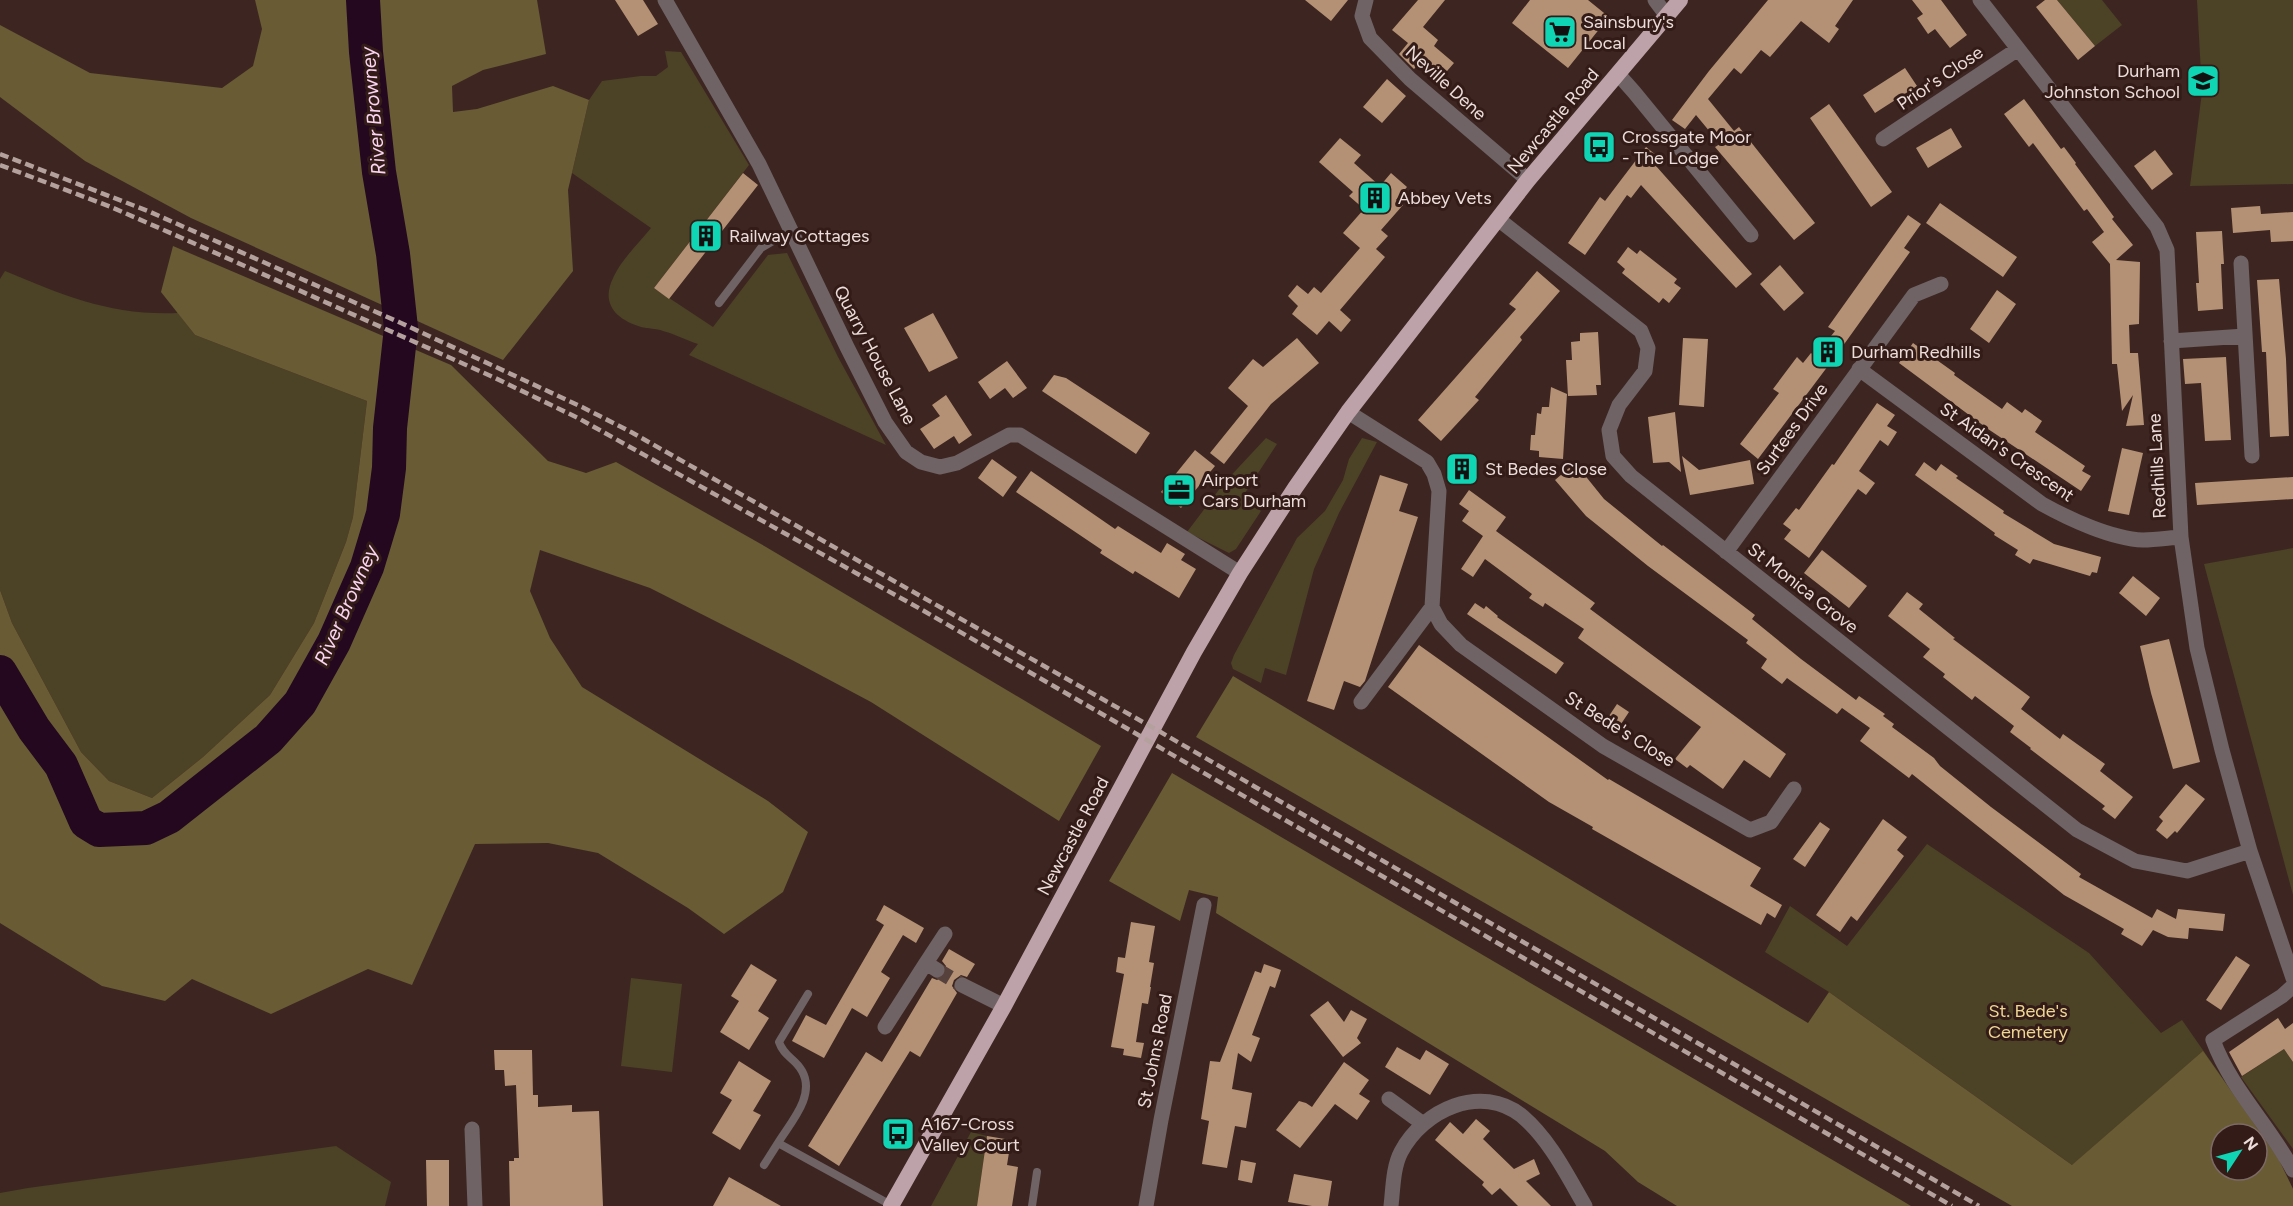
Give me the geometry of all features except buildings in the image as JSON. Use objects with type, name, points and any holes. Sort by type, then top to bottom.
[{"type":"highway","name":"Newcastle Road","points":[[891,1205],[1004,1006],[1194,652],[1240,573],[1294,488],[1348,412],[1528,180],[1680,0]]},
{"type":"street","name":"Quarry House Lane","points":[[665,0],[759,164],[885,422],[906,452],[921,462],[940,467],[957,463],[1009,435],[1020,435],[1240,573]]},
{"type":"street","name":"Neville Dene","points":[[1366,0],[1362,16],[1370,38],[1410,79],[1528,180]]},
{"type":"street","points":[[1655,0],[1667,16]]},
{"type":"street","name":"Redhills Lane","points":[[1980,0],[2164,238],[2167,250],[2181,537],[2197,648],[2250,851],[2293,978]]},
{"type":"street","name":"Prior's Close","points":[[1883,139],[2018,49]]},
{"type":"street","points":[[1617,74],[1751,235]]},
{"type":"street","name":"St Monica Grove","points":[[1498,219],[1641,331],[1648,348],[1645,371],[1619,405],[1609,430],[1613,456],[1631,476],[2077,830],[2135,861],[2187,871],[2250,851]]},
{"type":"street","points":[[2241,263],[2252,456]]},
{"type":"street","name":"Surtees Drive","points":[[1726,552],[1914,295],[1941,284]]},
{"type":"street","points":[[2170,341],[2245,336]]},
{"type":"street","name":"St Aidan's Crescent","points":[[1859,369],[2042,504],[2069,519],[2103,531],[2141,540],[2181,537]]},
{"type":"street","points":[[1348,412],[1427,462],[1434,474],[1439,491],[1432,607],[1361,702]]},
{"type":"street","name":"St Bede's Close","points":[[1432,607],[1441,624],[1461,645],[1594,739],[1750,831],[1771,822],[1794,789]]},
{"type":"street","name":"St Johns Road","points":[[1146,1206],[1204,905]]},
{"type":"street","points":[[885,1027],[931,966],[945,934]]},
{"type":"street","points":[[962,985],[1004,1006]]},
{"type":"street","points":[[2293,986],[2282,996],[2213,1040],[2221,1062],[2293,1170]]},
{"type":"street","points":[[1389,1099],[1422,1123]]},
{"type":"street","points":[[1390,1206],[1400,1152],[1422,1123],[1444,1109],[1464,1102],[1487,1102],[1506,1107],[1520,1115],[1544,1138],[1586,1206]]},
{"type":"street","points":[[472,1129],[475,1206]]},
{"type":"lane","points":[[719,303],[761,248],[790,231]]},
{"type":"lane","points":[[764,1165],[806,1096],[806,1083],[802,1069],[782,1051],[779,1042],[808,994]]},
{"type":"lane","points":[[778,1143],[891,1205]]},
{"type":"lane","points":[[1032,1206],[1037,1172]]},
{"type":"green space","points":[[2057,0],[2102,0],[2122,25],[2095,46]]},
{"type":"green space","name":"Durham Johnston School","points":[[2197,0],[2293,0],[2293,184],[2190,186],[2202,92]]},
{"type":"green space","points":[[665,51],[681,52],[749,165],[654,288],[713,327],[768,255],[787,253],[838,357],[886,445],[689,355],[698,344],[660,330],[632,324],[612,309],[609,294],[614,276],[626,257],[651,228],[572,173],[589,100],[602,81],[656,76],[668,67]]},
{"type":"green space","points":[[5,271],[48,289],[110,308],[178,313],[195,335],[367,401],[353,517],[346,542],[314,623],[270,695],[203,757],[152,798],[109,781],[81,752],[12,623],[0,590],[0,279]]},
{"type":"green space","points":[[1266,438],[1277,444],[1243,496],[1261,511],[1236,549],[1229,553],[1187,532],[1224,483]]},
{"type":"green space","points":[[1362,438],[1377,442],[1339,513],[1314,569],[1286,675],[1265,668],[1261,683],[1233,669],[1231,663],[1234,655],[1297,538],[1325,511],[1343,480],[1349,459]]},
{"type":"green space","points":[[2293,548],[2293,895],[2204,564]]},
{"type":"green space","name":"St. Bede's Cemetery","points":[[1927,844],[2089,953],[2161,1033],[2182,1020],[2253,1122],[2209,1122],[2209,1182],[2269,1182],[2269,1145],[2293,1189],[2293,1206],[2072,1165],[1829,992],[1765,952],[1790,906],[1847,946]]},
{"type":"green space","points":[[631,978],[682,984],[672,1072],[621,1066]]},
{"type":"green space","points":[[2284,1049],[2293,1062],[2293,1149],[2241,1077]]},
{"type":"green space","points":[[971,1132],[987,1136],[977,1206],[931,1206]]},
{"type":"green space","points":[[336,1146],[391,1182],[385,1206],[0,1206],[0,1193],[28,1188]]},
{"type":"shaded area","points":[[255,0],[537,0],[546,54],[483,70],[452,86],[453,112],[477,109],[553,86],[589,100],[568,190],[573,271],[503,360],[191,218],[85,161],[0,97],[0,25],[90,73],[222,88],[253,66],[262,29]]},
{"type":"shaded area","points":[[173,246],[451,365],[548,461],[586,473],[616,462],[766,547],[1101,746],[1059,821],[871,702],[792,660],[650,588],[540,550],[530,591],[550,638],[582,687],[768,801],[808,832],[783,892],[724,934],[688,908],[598,853],[548,843],[475,844],[412,985],[368,969],[271,1014],[192,979],[165,1001],[102,986],[0,923],[0,590],[12,623],[81,752],[109,781],[152,798],[203,757],[270,695],[314,623],[346,542],[353,517],[367,401],[195,335],[161,292]]},
{"type":"shaded area","points":[[1233,676],[1808,1023],[1829,992],[2072,1165],[2203,1051],[2253,1122],[2209,1122],[2209,1182],[2269,1182],[2269,1145],[2293,1189],[2293,1206],[2012,1206],[1196,737]]},
{"type":"shaded area","points":[[1172,773],[1911,1206],[1677,1206],[1638,1182],[1605,1151],[1216,913],[1218,897],[1189,890],[1180,921],[1109,881]]},
{"type":"waterway","name":"River Browney","points":[[0,672],[34,729],[61,765],[86,822],[99,830],[146,828],[169,817],[268,739],[300,703],[334,642],[367,567],[383,514],[401,328],[393,254],[379,172],[366,52],[363,0]]},
{"type":"tunnel","points":[[937,970],[962,985]]},
{"type":"railway","points":[[0,154],[148,211],[401,323],[631,432],[1157,730],[1979,1206]]},
{"type":"railway","points":[[0,165],[111,207],[182,238],[493,377],[578,418],[924,611],[1952,1206]]},
{"type":"place","name":"Sainsbury's Local","points":[[1560,32]]},
{"type":"place","name":"Durham Johnston School","points":[[2203,81]]},
{"type":"place","name":"Crossgate Moor - The Lodge","points":[[1599,147]]},
{"type":"place","name":"Abbey Vets","points":[[1375,198]]},
{"type":"place","name":"Railway Cottages","points":[[706,236]]},
{"type":"place","name":"Durham Redhills","points":[[1828,352]]},
{"type":"place","name":"St Bedes Close","points":[[1462,469]]},
{"type":"place","name":"Airport Cars Durham","points":[[1179,490]]},
{"type":"place","name":"A167-Cross Valley Court","points":[[898,1134]]}]
